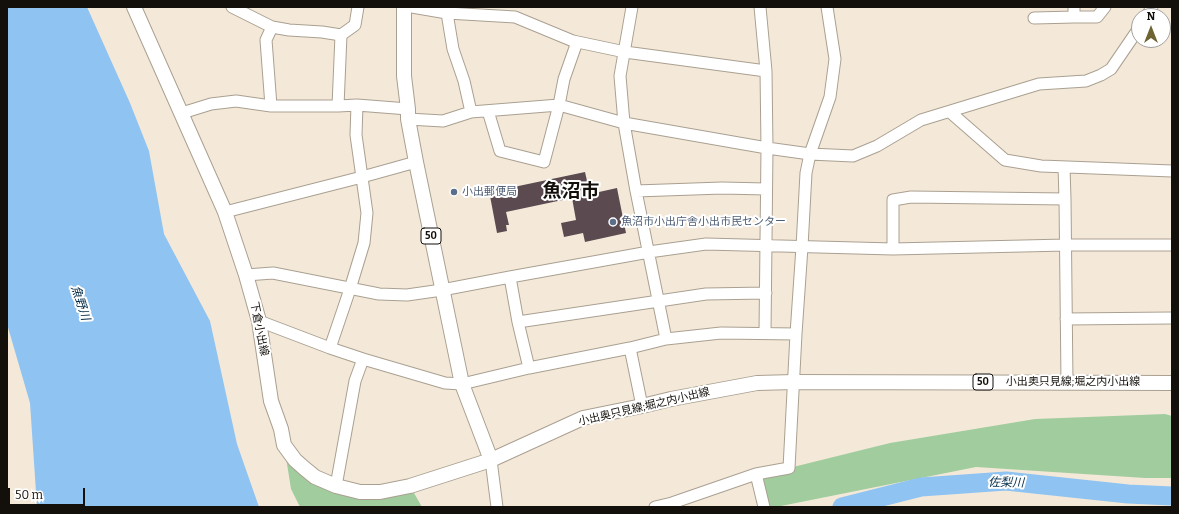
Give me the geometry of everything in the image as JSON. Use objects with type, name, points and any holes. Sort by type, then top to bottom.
[{"type":"main road","name":"下倉小出線","points":[[134,7],[182,112],[225,212],[246,275],[258,321],[271,401],[281,429],[284,445],[295,460],[315,477],[336,486],[360,492],[380,492],[410,486],[491,460]]},
{"type":"main road","name":"50","points":[[404,7],[404,76],[408,114],[416,162],[462,384],[491,460]]},
{"type":"main road","name":"小出奥只見線;堀之内小出線","points":[[491,460],[583,418],[671,399],[757,383],[1172,382]]},
{"type":"street","points":[[232,7],[272,27],[341,35],[354,25],[358,7]]},
{"type":"street","points":[[412,7],[447,12],[515,17],[577,42],[625,52],[766,71]]},
{"type":"street","points":[[632,7],[620,76],[624,124],[636,192],[666,339]]},
{"type":"street","points":[[760,7],[766,71],[767,148],[765,333]]},
{"type":"street","points":[[655,507],[789,468],[806,173],[810,154],[830,97],[835,59],[827,7]]},
{"type":"street","points":[[1034,18],[1074,12],[1097,17],[1105,7]]},
{"type":"street","points":[[447,12],[453,49],[464,80],[472,112]]},
{"type":"street","points":[[271,106],[266,40],[272,27]]},
{"type":"street","points":[[338,106],[341,35]]},
{"type":"street","points":[[182,112],[211,104],[236,101],[271,106],[357,105],[443,121],[472,112],[559,105],[624,124],[767,148],[810,154],[853,156],[877,146],[921,120],[1039,84],[1086,81],[1111,69],[1131,40]]},
{"type":"street","points":[[488,111],[500,151],[544,162],[559,105],[564,79],[577,42]]},
{"type":"street","points":[[330,348],[364,243],[367,213],[356,135],[357,105]]},
{"type":"street","points":[[950,112],[1005,160],[1041,166],[1172,171]]},
{"type":"street","points":[[225,212],[416,162]]},
{"type":"street","points":[[1064,167],[1067,382]]},
{"type":"street","points":[[636,192],[722,188],[766,189]]},
{"type":"street","points":[[893,249],[893,200],[911,197],[1065,199]]},
{"type":"street","points":[[246,275],[273,273],[379,294],[407,295],[442,290],[649,252],[706,244],[893,249],[1066,245],[1172,245]]},
{"type":"street","points":[[510,277],[518,322],[529,368]]},
{"type":"street","points":[[518,322],[706,294],[766,293]]},
{"type":"street","points":[[1066,319],[1172,318]]},
{"type":"street","points":[[258,321],[363,359],[445,383],[462,384],[666,339],[721,333],[796,334]]},
{"type":"street","points":[[630,348],[642,406]]},
{"type":"street","points":[[336,486],[356,381],[363,359]]},
{"type":"street","points":[[491,460],[497,507]]},
{"type":"street","points":[[757,477],[764,507]]},
{"type":"green space","points":[[1165,414],[1172,416],[1172,478],[1145,478],[976,467],[776,507],[764,507],[756,474],[789,468],[890,443],[1035,419]]},
{"type":"green space","points":[[284,445],[336,486],[410,486],[422,507],[300,507],[291,489]]},
{"type":"water","name":"魚野川","points":[[7,7],[87,7],[130,103],[149,151],[164,234],[210,321],[237,444],[259,507],[37,507],[30,403],[7,324]]},
{"type":"building","points":[[585,172],[590,194],[617,188],[626,233],[585,242],[583,233],[564,237],[561,223],[576,220],[572,198],[506,212],[509,225],[506,225],[507,231],[497,233],[490,196],[509,192],[509,188]]},
{"type":"waterway","name":"佐梨川","points":[[842,507],[921,487],[1006,481],[1128,494],[1172,496]]},
{"type":"place","name":"小出郵便局","points":[[454,192]]},
{"type":"place","name":"魚沼市小出庁舎小出市民センター","points":[[613,222]]},
{"type":"district","name":"魚沼市","points":[[571,192]]}]
